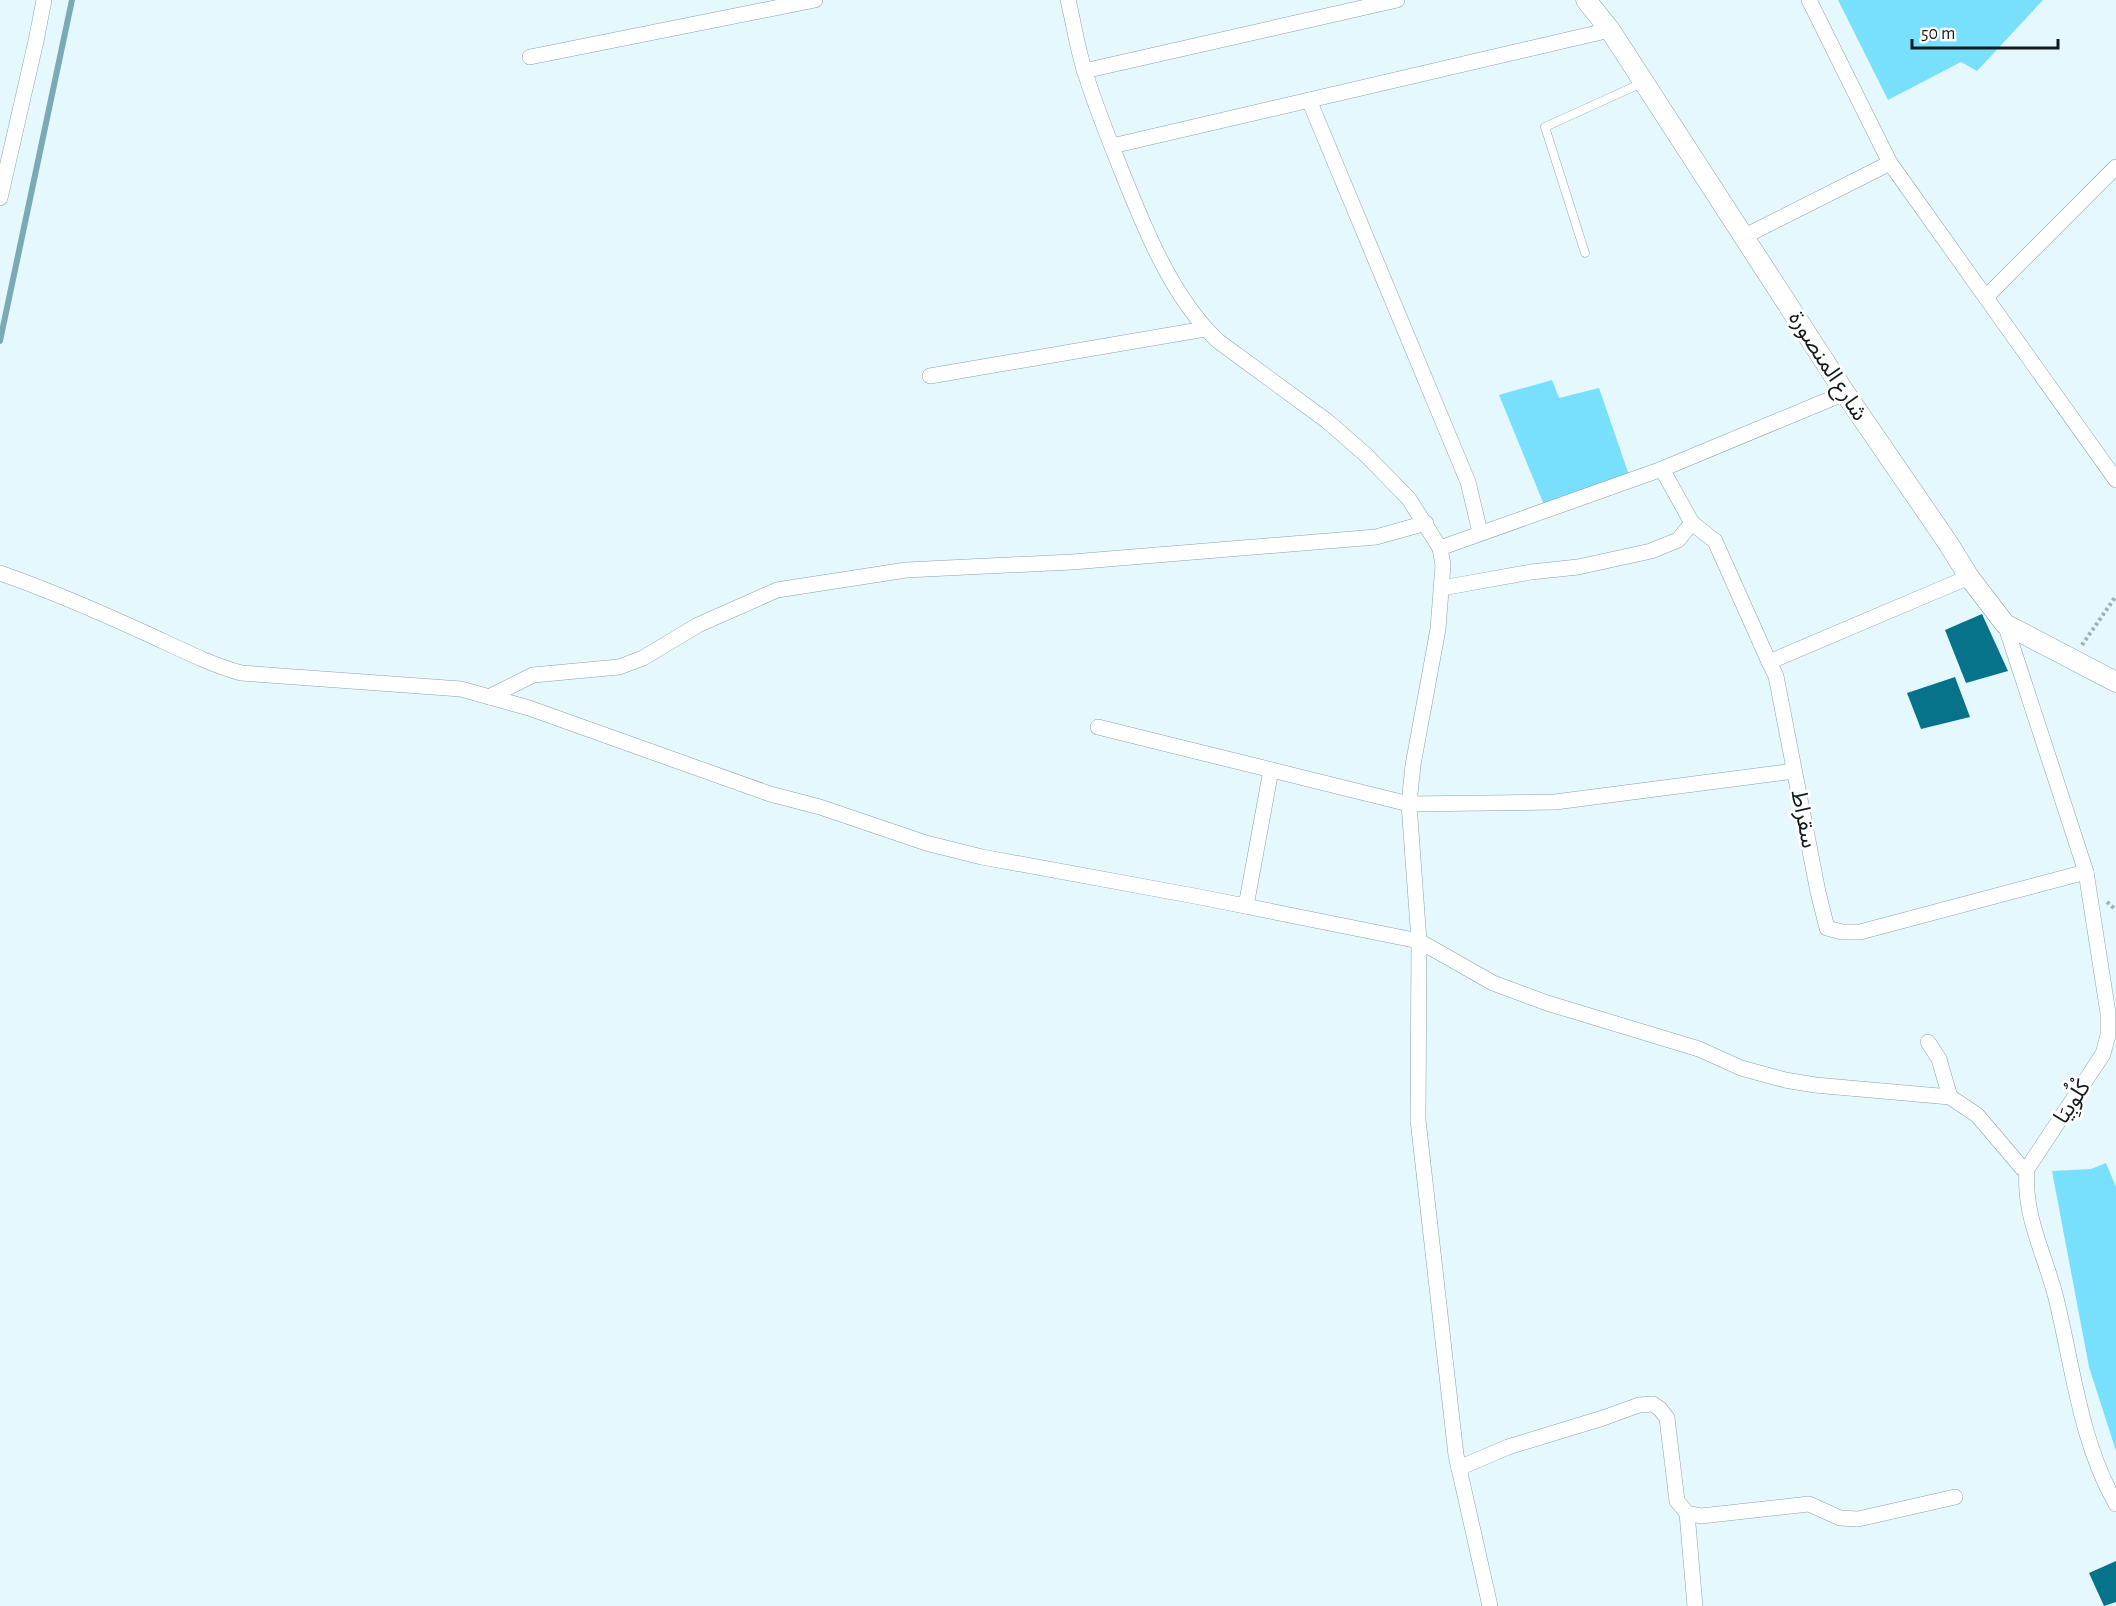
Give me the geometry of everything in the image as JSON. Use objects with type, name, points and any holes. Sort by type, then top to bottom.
[{"type":"street","points":[[0,198],[44,0]]},
{"type":"street","points":[[530,57],[743,7],[815,0]]},
{"type":"street","points":[[1068,0],[1084,71],[1138,210],[1174,284],[1205,329],[1226,348],[1327,422],[1366,455],[1409,499],[1440,548],[1443,565],[1438,629],[1413,765],[1409,804],[1419,942],[1418,1120],[1459,1468],[1490,1606]]},
{"type":"street","points":[[1084,71],[1397,0]]},
{"type":"street","name":"شارع المنصورة","points":[[1586,0],[1610,30],[1845,393],[1969,577],[2005,624],[2116,682]]},
{"type":"street","points":[[1809,0],[1890,164],[2116,480]]},
{"type":"street","points":[[1112,146],[1610,30]]},
{"type":"street","points":[[1309,100],[1468,482],[1480,532]]},
{"type":"street","points":[[1743,237],[1890,164]]},
{"type":"street","points":[[1986,297],[2116,167]]},
{"type":"street","points":[[930,376],[1205,329]]},
{"type":"street","points":[[1440,548],[1662,469],[1845,393]]},
{"type":"street","points":[[1442,588],[1531,572],[1578,567],[1651,551],[1678,540],[1692,523],[1662,469]]},
{"type":"street","points":[[489,697],[533,675],[619,667],[644,658],[698,625],[777,590],[906,570],[1072,562],[1376,537],[1426,523]]},
{"type":"street","name":"سقراط","points":[[1692,523],[1714,541],[1776,676],[1827,928],[1842,932],[1860,932],[2086,872]]},
{"type":"street","points":[[0,573],[47,589],[216,666],[241,673],[461,689],[576,724],[770,794],[820,807],[926,843],[982,857],[1246,906],[1419,942],[1493,983],[1547,1003],[1699,1049],[1741,1068],[1785,1080],[1815,1085],[1950,1097],[1977,1116],[2022,1168],[2027,1169],[2026,1180],[2032,1226],[2055,1296],[2087,1439],[2116,1504]]},
{"type":"street","points":[[1769,662],[1969,577]]},
{"type":"street","name":"كْلُوبِيَا","points":[[2005,624],[2086,872],[2108,1013],[2108,1035],[2103,1054],[2027,1169]]},
{"type":"street","points":[[1098,727],[1409,804],[1555,802],[1794,771]]},
{"type":"street","points":[[1246,906],[1271,770]]},
{"type":"street","points":[[1928,1042],[1939,1059],[1950,1097]]},
{"type":"street","points":[[1459,1468],[1508,1447],[1603,1419],[1639,1405],[1653,1404],[1667,1418],[1677,1501],[1687,1513],[1695,1606]]},
{"type":"street","points":[[1687,1513],[1701,1516],[1809,1504],[1840,1518],[1858,1519],[1955,1497]]},
{"type":"lane","points":[[1585,253],[1545,127],[1643,82]]},
{"type":"path","points":[[2073,659],[2116,596]]},
{"type":"shaded area","points":[[1838,0],[2043,0],[1977,71],[1961,62],[1888,100]]},
{"type":"shaded area","points":[[1552,380],[1559,398],[1599,388],[1630,478],[1547,512],[1499,395]]},
{"type":"shaded area","points":[[2106,1163],[2116,1187],[2116,1451],[2089,1367],[2052,1171],[2091,1169]]},
{"type":"building","points":[[1982,614],[2008,671],[1966,683],[1945,630]]},
{"type":"building","points":[[1955,677],[1970,717],[1921,729],[1907,693]]},
{"type":"building","points":[[2116,1561],[2116,1602],[2104,1606],[2089,1573]]},
{"type":"waterway","points":[[0,341],[72,0]]}]
